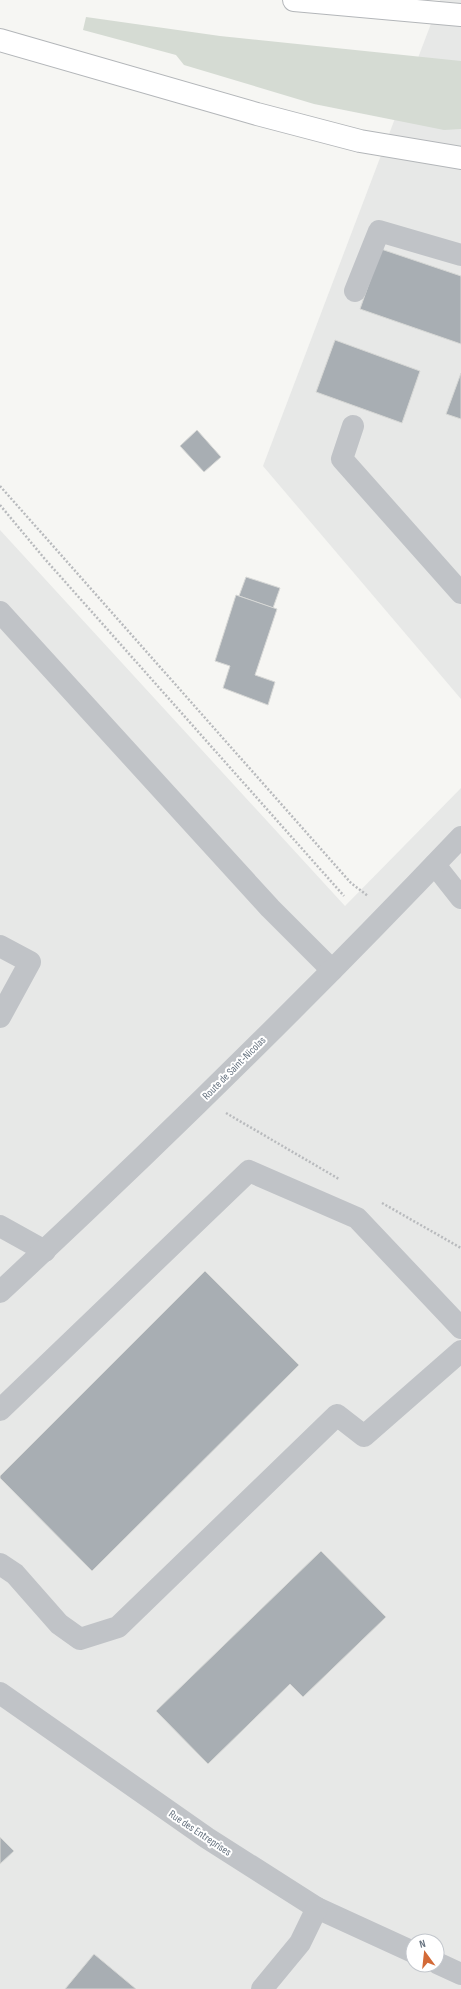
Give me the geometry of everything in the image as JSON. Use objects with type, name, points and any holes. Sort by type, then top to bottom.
[{"type":"highway","points":[[294,0],[461,15]]},
{"type":"highway","points":[[0,40],[257,114],[360,141],[461,158]]},
{"type":"street","points":[[355,291],[379,231],[461,255]]},
{"type":"street","points":[[353,426],[342,459],[461,593]]},
{"type":"street","points":[[0,612],[270,908],[332,970]]},
{"type":"street","name":"Route de Saint-Nicolas","points":[[0,1292],[155,1146],[332,970],[461,837]]},
{"type":"street","points":[[434,865],[461,898]]},
{"type":"street","points":[[0,946],[30,962],[0,1017]]},
{"type":"street","points":[[0,1410],[250,1171],[357,1218],[461,1328]]},
{"type":"street","points":[[0,1226],[45,1251]]},
{"type":"street","points":[[0,1564],[15,1574],[59,1624],[80,1639],[118,1627],[337,1415],[364,1436],[461,1351]]},
{"type":"street","name":"Rue des Entreprises","points":[[0,1693],[207,1838],[317,1908],[405,1948]]},
{"type":"street","points":[[262,1989],[300,1943],[317,1908]]},
{"type":"street","points":[[445,1967],[461,1974]]},
{"type":"path","points":[[0,486],[17,508],[351,883],[389,912]]},
{"type":"path","points":[[0,505],[44,558],[344,896]]},
{"type":"shaded area","points":[[440,0],[461,0],[461,699],[263,466]]},
{"type":"shaded area","points":[[86,17],[220,36],[461,61],[461,129],[444,130],[314,104],[184,65],[176,55],[83,30]]},
{"type":"shaded area","points":[[0,530],[345,906],[461,788],[461,1989],[0,1989]]},
{"type":"building","points":[[381,249],[461,276],[461,344],[360,309]]},
{"type":"building","points":[[335,340],[420,371],[402,423],[316,392]]},
{"type":"building","points":[[461,373],[461,419],[446,414]]},
{"type":"building","points":[[197,430],[221,457],[204,472],[180,446]]},
{"type":"building","points":[[246,577],[280,588],[273,608],[239,596]]},
{"type":"building","points":[[236,595],[277,609],[255,675],[275,682],[268,705],[223,688],[230,666],[215,661]]},
{"type":"building","points":[[205,1271],[299,1365],[92,1571],[0,1478],[0,1476]]},
{"type":"building","points":[[321,1551],[386,1617],[303,1697],[290,1684],[208,1764],[156,1711]]},
{"type":"building","points":[[0,1837],[14,1851],[0,1864]]},
{"type":"building","points":[[94,1954],[136,1989],[65,1989]]}]
